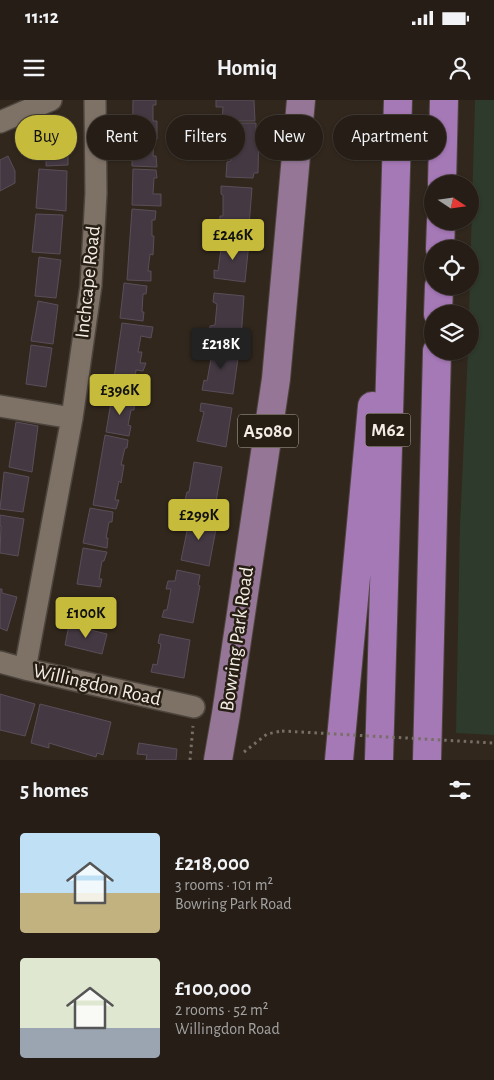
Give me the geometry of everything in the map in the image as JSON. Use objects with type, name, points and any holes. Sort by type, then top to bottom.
[{"type":"highway","name":"M62","points":[[397,115],[398,100]]},
{"type":"highway","points":[[442,175],[444,100]]},
{"type":"highway","points":[[339,760],[395,160]]},
{"type":"highway","name":"M62","points":[[380,760],[396,160]]},
{"type":"highway","name":"M62","points":[[427,760],[437,360]]},
{"type":"main road","name":"Bowring Park Road","points":[[230,757],[228,704],[276,379],[301,100]]},
{"type":"street","points":[[0,122],[51,100]]},
{"type":"street","name":"Inchcape Road","points":[[25,669],[72,418],[91,285],[96,193],[95,100]]},
{"type":"street","points":[[0,406],[72,418]]},
{"type":"street","name":"Willingdon Road","points":[[0,662],[194,707]]},
{"type":"path","points":[[190,760],[194,707]]},
{"type":"path","points":[[230,757],[267,734],[282,732],[494,744]]},
{"type":"green space","points":[[475,100],[494,100],[494,735],[456,733],[460,526],[468,360],[479,360],[479,305],[469,305],[470,295],[479,295],[479,240],[471,240],[471,230],[479,230],[479,175],[473,175]]},
{"type":"building","points":[[133,100],[156,100],[156,105],[153,105],[153,115],[133,115]]},
{"type":"building","points":[[216,100],[254,100],[255,121],[245,121],[245,115],[222,115],[223,107],[216,107]]},
{"type":"building","points":[[156,121],[157,121],[156,139]]},
{"type":"building","points":[[245,123],[255,123],[255,160],[258,160],[258,173],[254,173],[253,178],[226,177],[227,162],[245,160]]},
{"type":"building","points":[[8,156],[15,171],[15,183],[0,191],[0,160]]},
{"type":"building","points":[[156,156],[157,167],[132,166],[132,160],[156,160]]},
{"type":"building","points":[[46,160],[68,160],[68,165],[46,166]]},
{"type":"building","points":[[39,169],[67,171],[66,211],[36,208]]},
{"type":"building","points":[[133,169],[156,170],[157,178],[154,178],[153,194],[161,194],[161,206],[132,205]]},
{"type":"building","points":[[221,186],[252,188],[249,226],[219,225],[220,216],[223,216]]},
{"type":"building","points":[[132,209],[156,211],[155,220],[152,220],[152,236],[154,236],[153,255],[150,254],[148,271],[151,271],[151,281],[127,280]]},
{"type":"building","points":[[36,214],[63,215],[60,254],[32,252]]},
{"type":"building","points":[[219,240],[249,242],[245,282],[214,278],[214,270],[218,271],[221,249],[218,249]]},
{"type":"building","points":[[39,257],[61,260],[56,298],[35,296]]},
{"type":"building","points":[[124,283],[147,286],[146,294],[143,294],[143,321],[120,318]]},
{"type":"building","points":[[214,293],[244,296],[241,339],[209,336],[210,326],[215,325],[217,304],[213,302]]},
{"type":"building","points":[[38,301],[58,305],[53,344],[31,341]]},
{"type":"building","points":[[122,323],[153,327],[151,338],[141,336],[138,352],[142,352],[140,363],[146,363],[143,371],[136,370],[134,386],[138,387],[136,396],[112,392]]},
{"type":"building","points":[[31,345],[52,348],[46,387],[26,384]]},
{"type":"building","points":[[207,347],[239,351],[233,394],[202,390],[204,380],[207,381],[211,359],[206,359]]},
{"type":"building","points":[[112,396],[135,400],[134,410],[131,410],[128,425],[131,426],[129,436],[106,432]]},
{"type":"building","points":[[201,403],[232,408],[226,447],[197,441],[204,412],[200,411]]},
{"type":"building","points":[[16,422],[38,426],[32,472],[9,467]]},
{"type":"building","points":[[105,435],[128,440],[121,465],[124,465],[121,483],[119,481],[115,500],[119,500],[116,509],[93,505]]},
{"type":"building","points":[[194,462],[222,467],[214,513],[200,510],[201,503],[185,500],[187,492],[189,492]]},
{"type":"building","points":[[4,472],[29,477],[23,512],[0,509]]},
{"type":"building","points":[[90,508],[113,512],[112,522],[109,522],[106,538],[108,538],[107,548],[83,543]]},
{"type":"building","points":[[196,514],[211,517],[209,527],[216,529],[209,566],[181,560],[187,531],[183,530],[184,523],[195,524]]},
{"type":"building","points":[[0,515],[24,519],[18,556],[0,553]]},
{"type":"building","points":[[83,548],[107,552],[104,561],[102,561],[99,579],[102,579],[100,587],[77,584]]},
{"type":"building","points":[[177,570],[200,575],[198,585],[200,586],[193,623],[162,617],[164,610],[167,610],[171,589],[166,589],[168,581],[175,581]]},
{"type":"building","points":[[0,589],[2,589],[2,593],[17,597],[7,631],[0,628]]},
{"type":"building","points":[[69,625],[107,634],[102,654],[65,645]]},
{"type":"building","points":[[160,634],[190,640],[184,678],[151,672],[153,664],[157,665],[161,644],[158,643]]},
{"type":"building","points":[[0,694],[35,704],[25,736],[0,730]]},
{"type":"building","points":[[40,704],[111,722],[103,755],[97,753],[96,757],[49,743],[49,748],[31,743]]},
{"type":"building","points":[[139,743],[177,749],[176,760],[146,760],[147,755],[137,754]]}]
